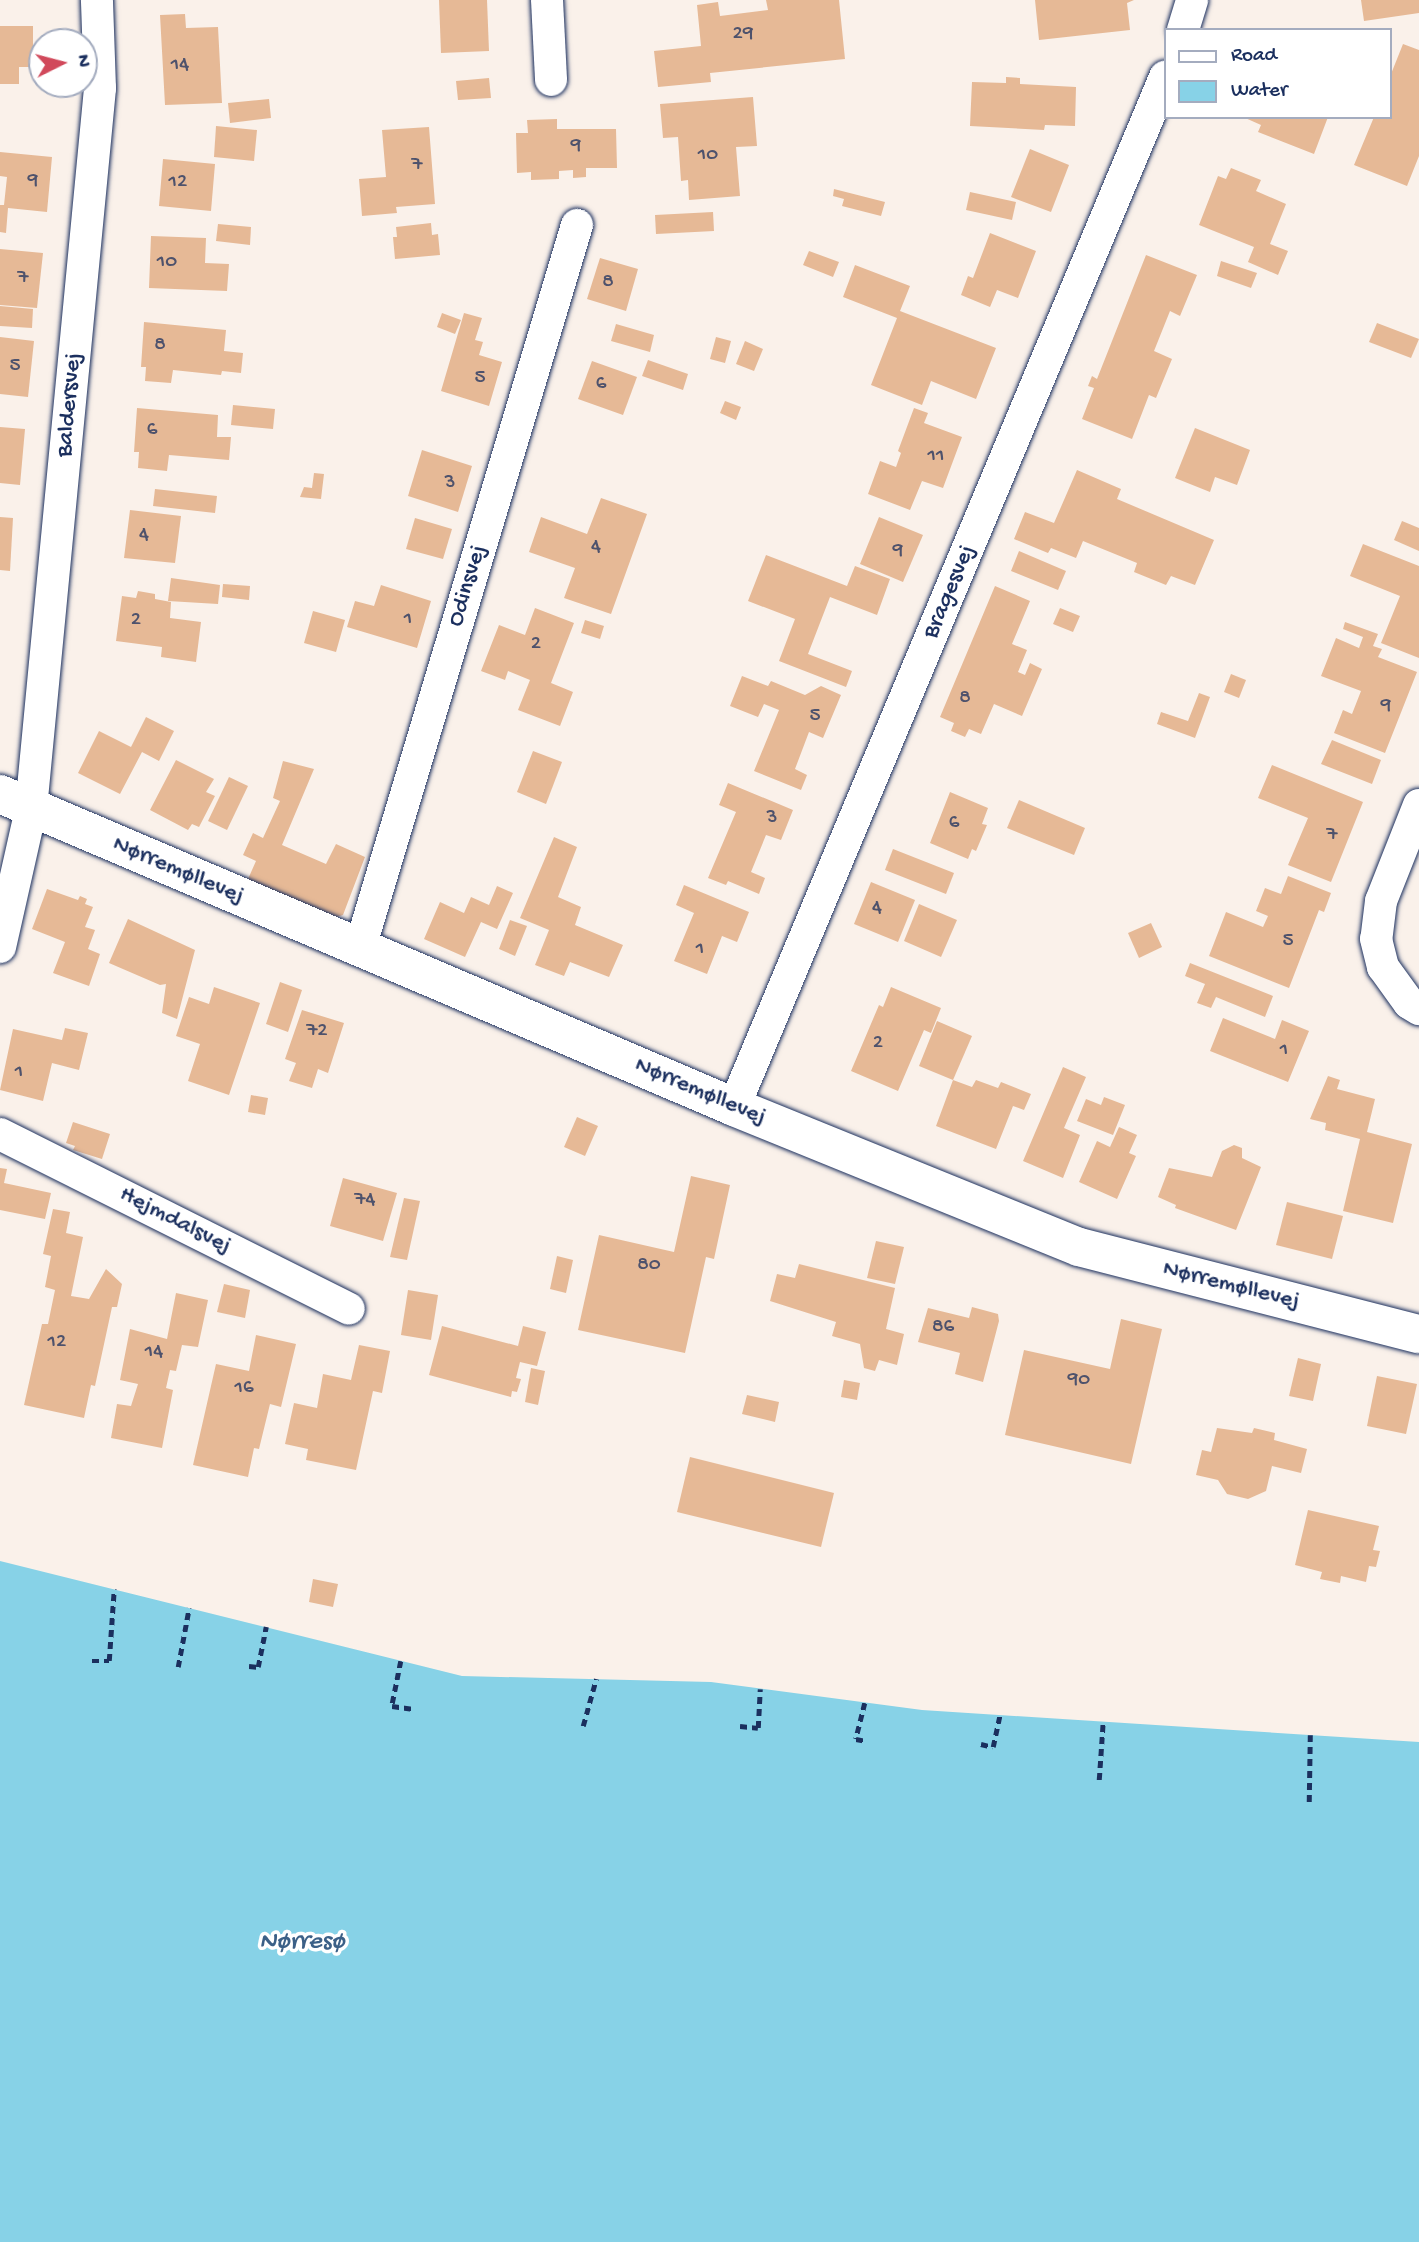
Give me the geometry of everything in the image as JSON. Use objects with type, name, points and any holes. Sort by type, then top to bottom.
[{"type":"street","name":"Baldersvej","points":[[0,947],[100,88],[97,0]]},
{"type":"street","points":[[547,0],[551,80]]},
{"type":"street","points":[[1185,28],[1192,0]]},
{"type":"street","name":"Bragesvej","points":[[734,1107],[1164,79]]},
{"type":"street","name":"Odinsvej","points":[[360,948],[577,225]]},
{"type":"street","name":"Nørremøllevej","points":[[16,801],[734,1107],[1079,1247],[1419,1334]]},
{"type":"street","points":[[1419,805],[1381,901],[1376,939],[1384,967],[1409,1003],[1419,1009]]},
{"type":"street","name":"Hejmdalsvej","points":[[0,1134],[349,1309]]},
{"type":"path","points":[[92,1661],[109,1661],[114,1589]]},
{"type":"path","points":[[178,1667],[189,1608]]},
{"type":"path","points":[[248,1666],[258,1667],[266,1627]]},
{"type":"path","points":[[401,1661],[392,1706],[414,1709]]},
{"type":"path","points":[[583,1726],[596,1679]]},
{"type":"path","points":[[740,1726],[758,1728],[760,1689]]},
{"type":"path","points":[[865,1703],[856,1739],[866,1741]]},
{"type":"path","points":[[981,1744],[993,1747],[1000,1716]]},
{"type":"path","points":[[1099,1780],[1103,1722]]},
{"type":"path","points":[[1309,1802],[1310,1735]]},
{"type":"water","name":"Nørresø","points":[[0,1561],[462,1676],[711,1682],[922,1710],[1419,1742],[1419,2242],[0,2242]]},
{"type":"building","points":[[439,0],[487,0],[489,51],[441,53]]},
{"type":"building","points":[[766,0],[839,0],[845,59],[710,73],[711,82],[658,87],[654,51],[701,46],[697,5],[718,2],[720,16],[768,10]]},
{"type":"building","points":[[1035,0],[1134,0],[1127,3],[1130,30],[1039,40]]},
{"type":"building","points":[[1361,0],[1419,0],[1419,13],[1364,21]]},
{"type":"building","points":[[185,14],[186,28],[218,27],[222,103],[165,105],[160,15]]},
{"type":"building","points":[[0,26],[33,26],[28,28],[28,67],[19,67],[19,84],[0,84]]},
{"type":"building","points":[[1403,44],[1419,50],[1419,156],[1407,186],[1354,165],[1373,119],[1391,119],[1391,74]]},
{"type":"building","points":[[1006,77],[1020,78],[1020,84],[1076,87],[1075,126],[1045,125],[1044,130],[970,126],[972,82],[1006,83]]},
{"type":"building","points":[[489,78],[491,98],[458,100],[456,81]]},
{"type":"building","points":[[753,97],[757,146],[736,147],[740,196],[689,200],[688,180],[681,181],[678,137],[663,138],[660,104]]},
{"type":"building","points":[[269,99],[271,118],[230,123],[228,103]]},
{"type":"building","points":[[557,119],[557,129],[616,129],[617,168],[586,168],[586,177],[573,178],[573,170],[559,171],[559,179],[531,180],[531,172],[517,173],[516,133],[528,133],[527,120]]},
{"type":"building","points":[[1248,119],[1327,119],[1314,154],[1258,132],[1261,125]]},
{"type":"building","points":[[216,126],[257,130],[254,161],[214,157]]},
{"type":"building","points":[[429,127],[435,204],[396,207],[397,213],[362,216],[359,179],[386,177],[382,130]]},
{"type":"building","points":[[1030,149],[1069,165],[1051,212],[1011,197]]},
{"type":"building","points":[[0,152],[52,157],[47,212],[8,208],[6,233],[0,232],[0,205],[4,205],[7,177],[0,176]]},
{"type":"building","points":[[163,159],[215,164],[211,211],[159,206]]},
{"type":"building","points":[[1231,168],[1261,180],[1256,191],[1286,204],[1270,244],[1288,251],[1278,275],[1248,262],[1254,247],[1199,225],[1218,176],[1226,179]]},
{"type":"building","points":[[834,189],[885,202],[881,216],[842,206],[844,199],[833,196]]},
{"type":"building","points":[[970,192],[1016,202],[1012,220],[966,210]]},
{"type":"building","points":[[713,212],[714,231],[656,234],[655,215]]},
{"type":"building","points":[[431,223],[432,235],[438,234],[440,255],[395,259],[393,237],[397,237],[396,227]]},
{"type":"building","points":[[218,224],[251,227],[250,245],[216,241]]},
{"type":"building","points":[[990,233],[1036,251],[1018,298],[997,290],[990,307],[961,295],[968,276],[973,278]]},
{"type":"building","points":[[151,236],[206,238],[205,263],[229,264],[227,291],[149,288]]},
{"type":"building","points":[[0,249],[43,253],[37,308],[0,305]]},
{"type":"building","points":[[809,251],[839,262],[833,277],[803,265]]},
{"type":"building","points":[[1146,255],[1197,275],[1180,316],[1170,311],[1154,351],[1172,359],[1156,398],[1149,395],[1132,439],[1082,419],[1094,388],[1088,386],[1092,376],[1097,379]]},
{"type":"building","points":[[600,258],[638,269],[626,311],[587,299]]},
{"type":"building","points":[[1221,261],[1257,273],[1251,288],[1217,276]]},
{"type":"building","points":[[855,265],[910,286],[900,311],[996,348],[976,399],[931,381],[922,405],[871,385],[897,318],[843,297]]},
{"type":"building","points":[[0,306],[33,309],[32,328],[0,326]]},
{"type":"building","points":[[442,313],[461,320],[455,334],[437,327]]},
{"type":"building","points":[[464,313],[482,318],[475,340],[483,342],[479,355],[502,362],[489,406],[441,391]]},
{"type":"building","points":[[144,322],[226,330],[224,351],[243,353],[241,373],[222,371],[221,375],[173,370],[171,383],[145,381],[146,367],[141,367]]},
{"type":"building","points":[[1377,323],[1419,339],[1411,358],[1369,342]]},
{"type":"building","points":[[616,324],[654,335],[650,352],[611,341]]},
{"type":"building","points":[[0,337],[34,341],[28,397],[0,394]]},
{"type":"building","points":[[716,337],[731,341],[725,363],[710,359]]},
{"type":"building","points":[[745,341],[763,349],[754,371],[736,364]]},
{"type":"building","points":[[648,360],[688,374],[683,390],[642,376]]},
{"type":"building","points":[[592,361],[637,377],[623,415],[578,399]]},
{"type":"building","points":[[725,401],[741,407],[736,420],[720,413]]},
{"type":"building","points":[[233,405],[275,409],[273,429],[231,425]]},
{"type":"building","points":[[137,408],[218,415],[217,437],[231,437],[229,460],[169,455],[167,471],[138,468],[139,452],[134,452]]},
{"type":"building","points":[[914,408],[928,413],[924,423],[962,437],[943,488],[922,481],[910,510],[868,494],[880,461],[896,467],[901,453],[898,451]]},
{"type":"building","points":[[0,427],[25,429],[20,485],[0,483]]},
{"type":"building","points":[[1195,428],[1250,450],[1237,485],[1215,477],[1210,492],[1175,478]]},
{"type":"building","points":[[422,450],[472,466],[458,512],[408,496]]},
{"type":"building","points":[[1077,470],[1121,489],[1117,499],[1214,540],[1195,585],[1171,576],[1166,585],[1134,572],[1137,563],[1083,541],[1076,558],[1051,548],[1048,553],[1014,539],[1025,512],[1054,523]]},
{"type":"building","points":[[314,473],[324,474],[321,499],[300,497],[304,487],[312,488]]},
{"type":"building","points":[[155,489],[217,496],[215,513],[153,506]]},
{"type":"building","points":[[601,498],[647,514],[611,614],[564,598],[575,568],[529,552],[541,517],[587,534]]},
{"type":"building","points":[[130,510],[181,516],[175,563],[124,558]]},
{"type":"building","points":[[0,517],[13,518],[10,571],[0,570]]},
{"type":"building","points":[[879,517],[923,535],[903,582],[860,564]]},
{"type":"building","points":[[415,518],[452,529],[443,559],[406,549]]},
{"type":"building","points":[[1402,521],[1419,528],[1419,551],[1394,540]]},
{"type":"building","points":[[1363,544],[1419,566],[1419,658],[1381,643],[1400,596],[1350,576]]},
{"type":"building","points":[[1019,551],[1066,571],[1058,590],[1011,571]]},
{"type":"building","points":[[766,555],[847,586],[855,566],[890,579],[877,615],[830,597],[808,654],[852,671],[846,687],[779,661],[795,619],[748,601]]},
{"type":"building","points":[[171,578],[220,585],[218,604],[168,601]]},
{"type":"building","points":[[223,584],[250,586],[249,600],[222,597]]},
{"type":"building","points":[[381,585],[431,601],[417,648],[347,627],[355,601],[374,606]]},
{"type":"building","points":[[995,586],[1030,601],[1012,644],[1027,650],[1018,672],[1025,675],[1030,663],[1042,669],[1022,716],[994,704],[981,734],[969,729],[965,737],[951,731],[954,723],[940,717]]},
{"type":"building","points":[[138,591],[155,594],[155,599],[171,602],[170,618],[201,622],[196,662],[161,657],[162,647],[116,641],[122,596],[136,598]]},
{"type":"building","points":[[535,608],[574,623],[551,683],[573,692],[560,726],[518,710],[530,680],[508,671],[505,680],[481,671],[499,625],[525,635]]},
{"type":"building","points":[[1060,608],[1080,616],[1073,632],[1053,624]]},
{"type":"building","points":[[313,611],[345,620],[336,652],[304,643]]},
{"type":"building","points":[[585,620],[604,626],[600,639],[581,633]]},
{"type":"building","points":[[1345,622],[1378,634],[1373,646],[1382,649],[1378,657],[1417,672],[1385,753],[1334,733],[1343,710],[1352,714],[1361,691],[1321,676],[1336,638],[1359,648],[1363,637],[1343,629]]},
{"type":"building","points":[[1231,674],[1246,680],[1239,698],[1224,692]]},
{"type":"building","points":[[742,676],[768,686],[771,681],[805,695],[821,686],[841,695],[823,738],[809,732],[795,769],[807,775],[801,790],[754,771],[779,710],[764,704],[758,717],[730,706]]},
{"type":"building","points":[[1199,693],[1210,697],[1195,738],[1157,724],[1161,712],[1188,721]]},
{"type":"building","points":[[146,717],[174,731],[159,761],[142,752],[120,794],[78,773],[99,731],[131,747]]},
{"type":"building","points":[[1332,740],[1381,760],[1372,784],[1321,764]]},
{"type":"building","points":[[533,751],[562,762],[546,804],[517,792]]},
{"type":"building","points":[[176,760],[214,779],[206,792],[215,796],[199,827],[192,824],[188,830],[150,810]]},
{"type":"building","points":[[283,761],[314,769],[282,845],[326,864],[336,844],[365,857],[343,915],[330,919],[248,879],[256,861],[243,855],[253,833],[263,838],[280,801],[273,798]]},
{"type":"building","points":[[1272,765],[1363,802],[1331,882],[1288,865],[1308,818],[1258,798]]},
{"type":"building","points":[[229,777],[248,786],[227,830],[208,821]]},
{"type":"building","points":[[728,783],[793,810],[781,840],[766,835],[751,872],[765,878],[759,894],[728,881],[726,885],[708,878],[736,812],[719,805]]},
{"type":"building","points":[[950,792],[988,808],[982,824],[987,825],[976,851],[972,849],[968,859],[930,843]]},
{"type":"building","points":[[1019,800],[1085,828],[1074,855],[1007,828]]},
{"type":"building","points":[[554,837],[577,847],[558,897],[581,907],[575,925],[623,945],[609,977],[570,962],[564,976],[535,965],[549,930],[520,918]]},
{"type":"building","points":[[893,849],[954,873],[946,894],[885,870]]},
{"type":"building","points":[[1288,876],[1331,893],[1324,912],[1319,910],[1289,988],[1209,956],[1226,912],[1263,927],[1268,916],[1256,911],[1265,888],[1281,894]]},
{"type":"building","points":[[871,882],[915,900],[898,942],[854,924]]},
{"type":"building","points":[[684,885],[749,912],[737,942],[722,936],[707,974],[674,961],[694,913],[676,905]]},
{"type":"building","points":[[497,886],[513,893],[497,929],[481,922],[465,957],[424,939],[440,902],[464,913],[471,897],[489,905]]},
{"type":"building","points":[[47,889],[78,900],[80,896],[87,899],[85,904],[93,907],[85,927],[95,930],[88,949],[100,954],[89,986],[53,973],[65,942],[32,929]]},
{"type":"building","points":[[919,904],[957,920],[941,957],[904,941]]},
{"type":"building","points":[[128,919],[195,950],[177,1019],[162,1013],[166,984],[160,985],[109,963]]},
{"type":"building","points":[[510,920],[527,926],[515,956],[499,949]]},
{"type":"building","points":[[1151,923],[1162,947],[1139,958],[1128,933]]},
{"type":"building","points":[[1190,963],[1273,996],[1265,1017],[1216,997],[1211,1008],[1197,1003],[1205,984],[1185,976]]},
{"type":"building","points":[[280,982],[302,990],[288,1032],[266,1024]]},
{"type":"building","points":[[214,987],[260,1003],[229,1095],[188,1081],[200,1044],[176,1036],[189,997],[209,1004]]},
{"type":"building","points":[[891,987],[941,1008],[931,1033],[924,1030],[898,1091],[851,1071],[879,1005],[883,1007]]},
{"type":"building","points":[[302,1010],[344,1023],[328,1073],[318,1069],[312,1088],[289,1081],[296,1063],[285,1059]]},
{"type":"building","points":[[1223,1018],[1275,1039],[1282,1020],[1309,1031],[1288,1082],[1210,1051]]},
{"type":"building","points":[[937,1021],[972,1036],[953,1080],[919,1066]]},
{"type":"building","points":[[65,1028],[88,1033],[79,1070],[52,1063],[43,1101],[0,1090],[13,1029],[62,1040]]},
{"type":"building","points":[[1063,1067],[1086,1077],[1064,1128],[1080,1135],[1063,1178],[1023,1161]]},
{"type":"building","points":[[1328,1076],[1340,1080],[1337,1089],[1375,1099],[1367,1132],[1412,1144],[1393,1223],[1343,1211],[1360,1139],[1325,1130],[1326,1123],[1310,1119]]},
{"type":"building","points":[[953,1080],[972,1087],[976,1080],[998,1088],[1001,1082],[1031,1094],[1024,1110],[1013,1106],[996,1149],[936,1126]]},
{"type":"building","points":[[251,1095],[268,1098],[265,1115],[248,1112]]},
{"type":"building","points":[[1104,1097],[1125,1105],[1113,1135],[1077,1121],[1086,1099],[1101,1105]]},
{"type":"building","points":[[577,1117],[598,1126],[585,1156],[564,1147]]},
{"type":"building","points":[[73,1122],[110,1134],[102,1159],[73,1150],[75,1146],[66,1143]]},
{"type":"building","points":[[1119,1127],[1137,1135],[1129,1153],[1136,1156],[1117,1199],[1079,1182],[1097,1141],[1110,1147]]},
{"type":"building","points":[[1234,1145],[1242,1148],[1242,1158],[1261,1167],[1236,1230],[1175,1208],[1176,1205],[1158,1197],[1169,1168],[1212,1177],[1222,1151]]},
{"type":"building","points":[[0,1168],[7,1169],[4,1183],[51,1193],[45,1219],[0,1210]]},
{"type":"building","points":[[691,1176],[730,1185],[714,1259],[706,1257],[685,1353],[578,1330],[599,1235],[674,1252]]},
{"type":"building","points":[[343,1178],[397,1193],[383,1241],[330,1226]]},
{"type":"building","points":[[404,1198],[420,1201],[407,1260],[390,1257]]},
{"type":"building","points":[[1287,1202],[1343,1216],[1332,1259],[1276,1245]]},
{"type":"building","points":[[53,1209],[70,1212],[66,1233],[83,1237],[71,1296],[89,1299],[106,1269],[122,1284],[117,1307],[112,1307],[95,1386],[91,1385],[84,1418],[24,1405],[42,1324],[48,1324],[55,1290],[45,1287],[51,1256],[43,1254]]},
{"type":"building","points":[[876,1241],[904,1247],[895,1284],[867,1278]]},
{"type":"building","points":[[557,1256],[573,1260],[566,1293],[550,1289]]},
{"type":"building","points":[[799,1264],[895,1288],[886,1329],[904,1334],[897,1365],[879,1360],[875,1371],[864,1368],[860,1344],[832,1336],[836,1322],[770,1301],[777,1274],[795,1278]]},
{"type":"building","points":[[224,1284],[250,1290],[245,1318],[217,1312]]},
{"type":"building","points":[[408,1290],[438,1295],[431,1340],[401,1335]]},
{"type":"building","points":[[176,1293],[208,1300],[198,1347],[182,1345],[176,1371],[170,1370],[166,1388],[173,1390],[162,1448],[111,1438],[117,1404],[131,1406],[138,1384],[120,1380],[130,1329],[167,1339]]},
{"type":"building","points":[[972,1307],[998,1314],[999,1321],[983,1382],[955,1374],[960,1353],[918,1342],[928,1308],[969,1318]]},
{"type":"building","points":[[1121,1319],[1162,1329],[1131,1464],[1005,1435],[1024,1350],[1110,1369]]},
{"type":"building","points":[[442,1326],[518,1346],[523,1326],[546,1332],[537,1366],[520,1362],[516,1378],[521,1379],[517,1392],[512,1391],[511,1397],[429,1375]]},
{"type":"building","points":[[256,1335],[296,1344],[281,1407],[270,1404],[259,1449],[254,1448],[248,1477],[193,1465],[216,1364],[249,1371]]},
{"type":"building","points":[[359,1345],[390,1351],[382,1393],[373,1391],[356,1470],[306,1460],[308,1449],[285,1444],[294,1403],[317,1408],[323,1374],[351,1380]]},
{"type":"building","points":[[1298,1358],[1321,1364],[1313,1401],[1289,1396]]},
{"type":"building","points":[[531,1368],[545,1371],[538,1405],[525,1402]]},
{"type":"building","points":[[1377,1376],[1417,1384],[1406,1434],[1367,1426]]},
{"type":"building","points":[[844,1380],[860,1383],[857,1400],[841,1397]]},
{"type":"building","points":[[747,1395],[779,1402],[775,1422],[742,1414]]},
{"type":"building","points":[[1217,1428],[1252,1433],[1254,1428],[1275,1433],[1274,1440],[1307,1449],[1301,1473],[1272,1466],[1266,1491],[1248,1499],[1227,1494],[1218,1480],[1196,1475],[1202,1450],[1211,1452]]},
{"type":"building","points":[[690,1457],[834,1493],[821,1547],[677,1512]]},
{"type":"building","points":[[1308,1510],[1379,1526],[1373,1550],[1380,1551],[1376,1567],[1369,1566],[1366,1582],[1341,1576],[1340,1583],[1320,1579],[1322,1572],[1295,1565]]},
{"type":"building","points":[[313,1579],[338,1584],[333,1607],[309,1602]]}]
